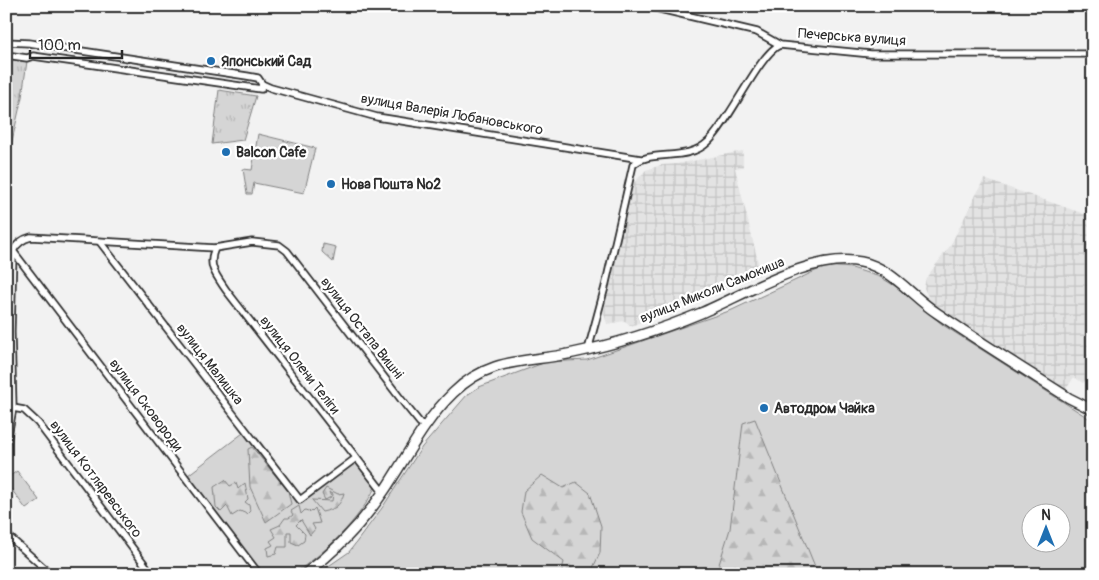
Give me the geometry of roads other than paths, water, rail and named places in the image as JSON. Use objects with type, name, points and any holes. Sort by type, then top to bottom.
[{"type":"street","name":"Печерська вулиця","points":[[647,6],[696,20],[757,32],[780,44],[871,54],[1093,54]]},
{"type":"street","name":"вулиця Валерія Лобановського","points":[[6,42],[29,43],[258,78],[262,84],[377,116],[641,159],[682,155],[696,150],[708,142],[725,121],[767,56],[780,44]]},
{"type":"street","name":"вулиця Валерія Лобановського","points":[[6,55],[27,58],[33,56],[261,89],[262,84]]},
{"type":"street","points":[[588,350],[589,340],[605,287],[633,165],[641,159]]},
{"type":"street","points":[[6,447],[14,408],[11,332],[13,250],[16,245],[24,238],[31,237],[215,248]]},
{"type":"street","name":"вулиця Малишка","points":[[100,242],[300,500],[356,458]]},
{"type":"street","name":"вулиця Остапа Вишні","points":[[215,248],[252,242],[279,245],[287,251],[407,407],[420,423],[426,426]]},
{"type":"street","name":"вулиця Олени Теліги","points":[[215,248],[210,262],[214,272],[383,492]]},
{"type":"street","name":"вулиця Сковороди","points":[[13,250],[259,574]]},
{"type":"street","name":"вулиця Миколи Самокиша","points":[[305,574],[340,544],[383,492],[426,426],[454,392],[485,371],[512,361],[588,350],[686,318],[810,265],[831,260],[870,264],[890,275],[934,312],[1069,398],[1093,410]]},
{"type":"street","name":"вулиця Котляревського","points":[[14,408],[24,410],[38,423],[152,574]]},
{"type":"street","points":[[6,534],[51,574]]},
{"type":"place","name":"Японський Сад","points":[[211,61]]},
{"type":"place","name":"Balcon Cafe","points":[[226,152]]},
{"type":"place","name":"Нова Пошта №2","points":[[331,184]]},
{"type":"place","name":"Автодром Чайка","points":[[764,408]]}]
